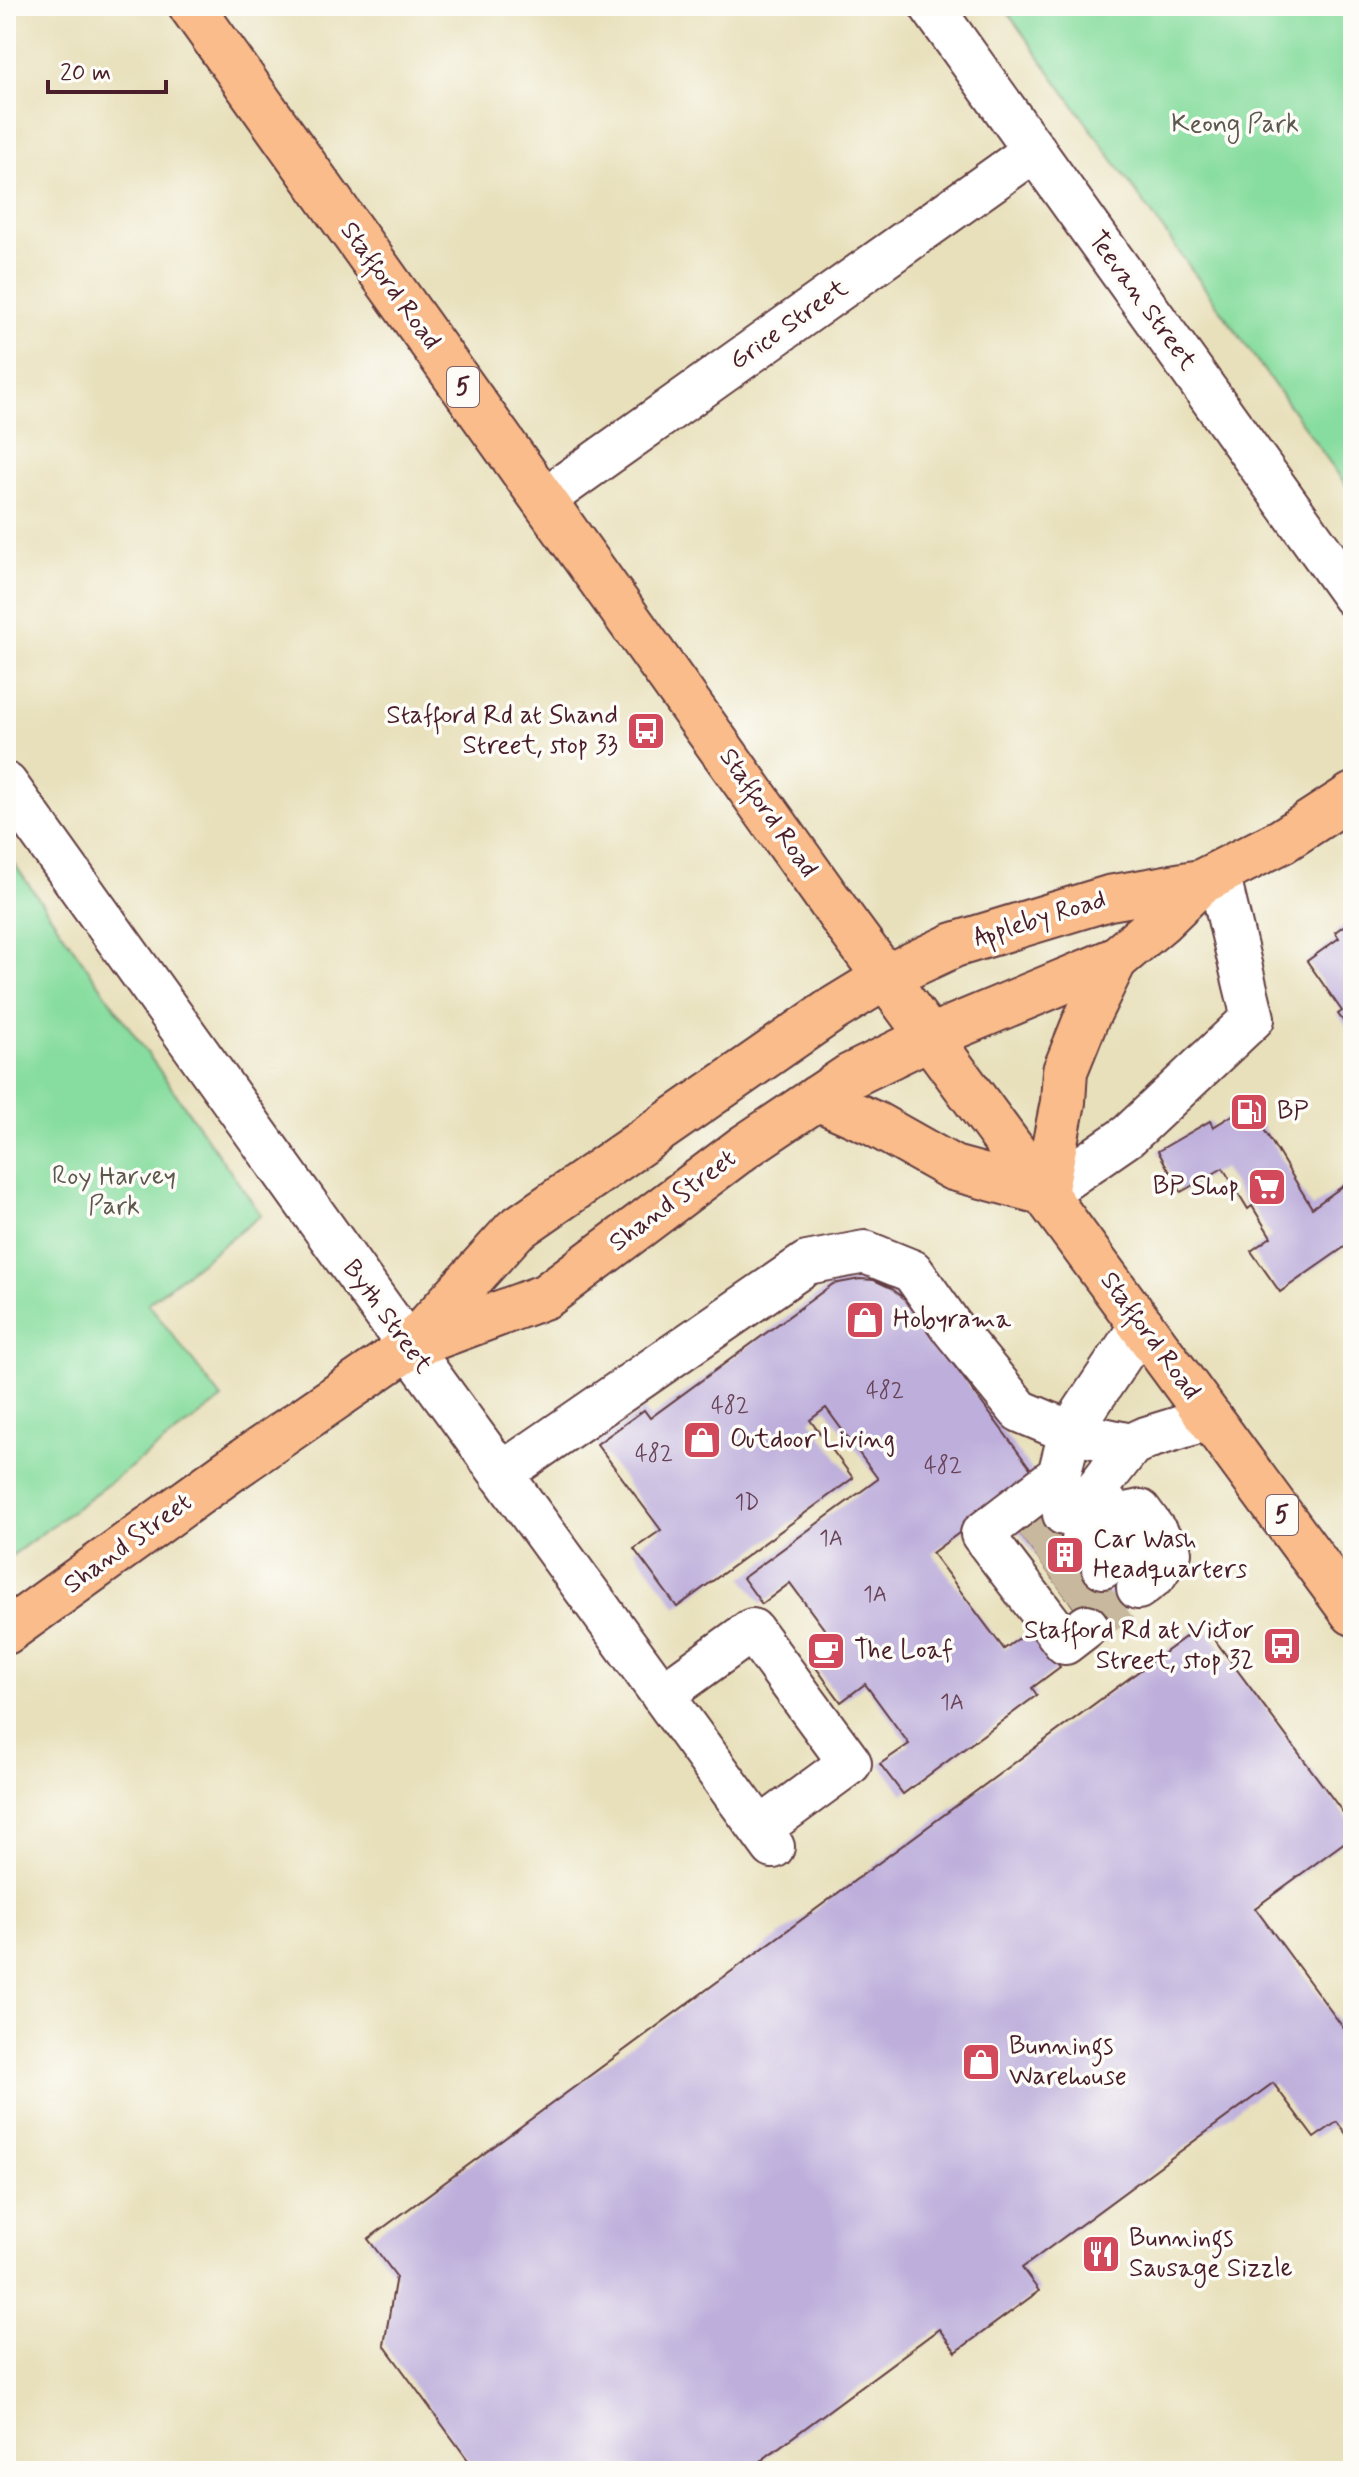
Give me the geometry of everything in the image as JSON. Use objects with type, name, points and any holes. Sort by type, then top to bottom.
[{"type":"main road","name":"Stafford Road","points":[[191,6],[886,977],[1353,1613]]},
{"type":"main road","name":"Appleby Road","points":[[930,1037],[1115,960],[1210,878],[1282,841],[1353,795]]},
{"type":"main road","name":"Appleby Road","points":[[886,977],[954,945],[1109,898],[1210,878]]},
{"type":"main road","points":[[817,1098],[875,1124],[953,1168],[1045,1193],[1063,1102],[1065,1071],[1115,960]]},
{"type":"main road","name":"Shand Street","points":[[6,1632],[229,1471],[409,1347],[515,1230],[817,1020],[886,977]]},
{"type":"main road","name":"Shand Street","points":[[409,1347],[546,1296],[743,1148],[817,1098],[850,1076],[930,1037]]},
{"type":"street","name":"Teevan Street","points":[[931,6],[1353,596]]},
{"type":"street","name":"Grice Street","points":[[543,500],[1035,150]]},
{"type":"street","name":"Byth Street","points":[[6,784],[409,1347],[662,1695],[767,1838],[850,1763],[752,1630],[662,1695]]},
{"type":"street","points":[[1045,1193],[1129,1135],[1253,1018],[1210,878]]},
{"type":"street","points":[[501,1474],[807,1263],[865,1252],[912,1271],[953,1329],[1020,1411],[1070,1432],[1131,1445],[1211,1418]]},
{"type":"street","points":[[1094,1527],[1070,1432],[1142,1324]]},
{"type":"street","points":[[1094,1527],[1131,1445]]},
{"type":"street","points":[[1041,1585],[982,1534],[1094,1527]]},
{"type":"green space","name":"Keong Park","points":[[1003,6],[1353,6],[1353,495]]},
{"type":"green space","name":"Roy Harvey Park","points":[[6,852],[261,1215],[148,1303],[222,1399],[6,1560]]},
{"type":"building","points":[[1353,919],[1353,1034],[1338,1014],[1342,1011],[1307,961],[1339,938],[1335,932]]},
{"type":"building","points":[[1249,1105],[1312,1208],[1353,1179],[1353,1241],[1280,1292],[1251,1251],[1271,1237],[1252,1206],[1248,1209],[1223,1168],[1181,1192],[1158,1151],[1210,1121],[1213,1127]]},
{"type":"building","points":[[874,1280],[905,1299],[1036,1476],[932,1553],[1004,1649],[1032,1629],[1060,1667],[1032,1688],[1037,1695],[903,1794],[880,1764],[909,1744],[865,1684],[841,1702],[809,1658],[833,1641],[790,1583],[762,1604],[743,1578],[878,1479],[826,1408],[810,1420],[853,1478],[677,1607],[634,1549],[661,1530],[597,1444],[644,1410],[650,1418],[833,1284]]},
{"type":"building","name":"Car Wash Headquarters","points":[[1048,1492],[1143,1595],[1092,1632],[1010,1520]]},
{"type":"building","name":"Bunnings Warehouse","points":[[1203,1624],[1353,1826],[1353,1836],[1255,1908],[1353,2041],[1353,2143],[1337,2122],[1314,2138],[1273,2083],[1022,2268],[1039,2291],[956,2352],[939,2329],[747,2471],[476,2471],[384,2345],[396,2276],[368,2239]]},
{"type":"tunnel","points":[[1026,1543],[1064,1514]]},
{"type":"tunnel","points":[[1045,1569],[1083,1540]]},
{"type":"tunnel","points":[[1065,1596],[1103,1567]]},
{"type":"tunnel","points":[[1087,1626],[1138,1588]]},
{"type":"place","name":"Stafford Rd at Shand Street, stop 33","points":[[646,731]]},
{"type":"place","name":"BP","points":[[1249,1112]]},
{"type":"place","name":"BP Shop","points":[[1267,1187]]},
{"type":"place","name":"Hobyrama","points":[[865,1320]]},
{"type":"place","name":"Outdoor Living","points":[[702,1440]]},
{"type":"place","name":"Car Wash Headquarters","points":[[1065,1555]]},
{"type":"place","name":"Stafford Rd at Victor Street, stop 32","points":[[1282,1646]]},
{"type":"place","name":"The Loaf","points":[[826,1651]]},
{"type":"place","name":"Bunnings Warehouse","points":[[981,2062]]},
{"type":"place","name":"Bunnings Sausage Sizzle","points":[[1101,2254]]}]
